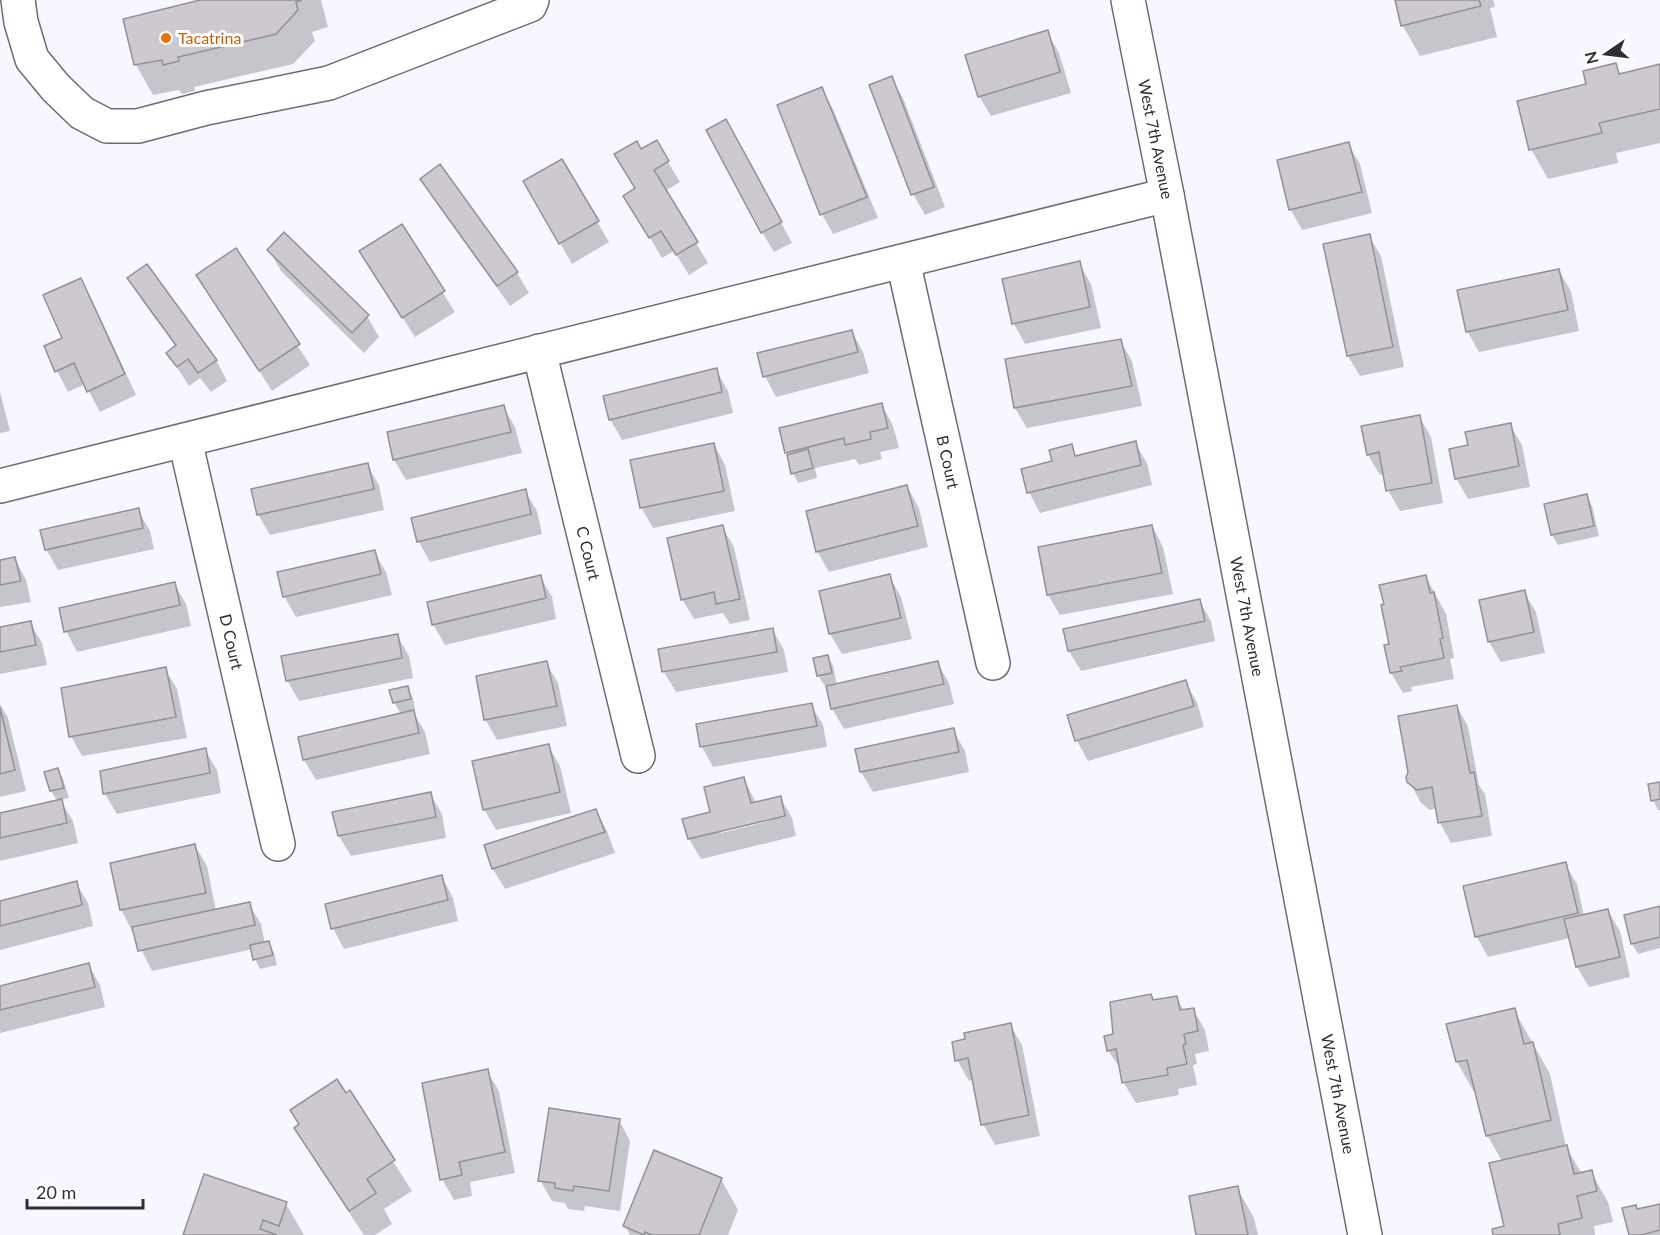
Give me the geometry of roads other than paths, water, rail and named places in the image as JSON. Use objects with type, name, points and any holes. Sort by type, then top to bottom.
[{"type":"street","points":[[18,0],[21,22],[32,59],[56,88],[81,112],[107,126],[138,126],[206,108],[329,83],[530,5],[532,0]]},
{"type":"street","name":"West 7th Avenue","points":[[1128,0],[1365,1235]]},
{"type":"street","points":[[0,486],[1167,195]]},
{"type":"street","name":"B Court","points":[[903,261],[993,663]]},
{"type":"street","name":"C Court","points":[[539,351],[638,756]]},
{"type":"street","name":"D Court","points":[[185,440],[278,843]]},
{"type":"place","name":"Tacatrina","points":[[166,38]]}]
